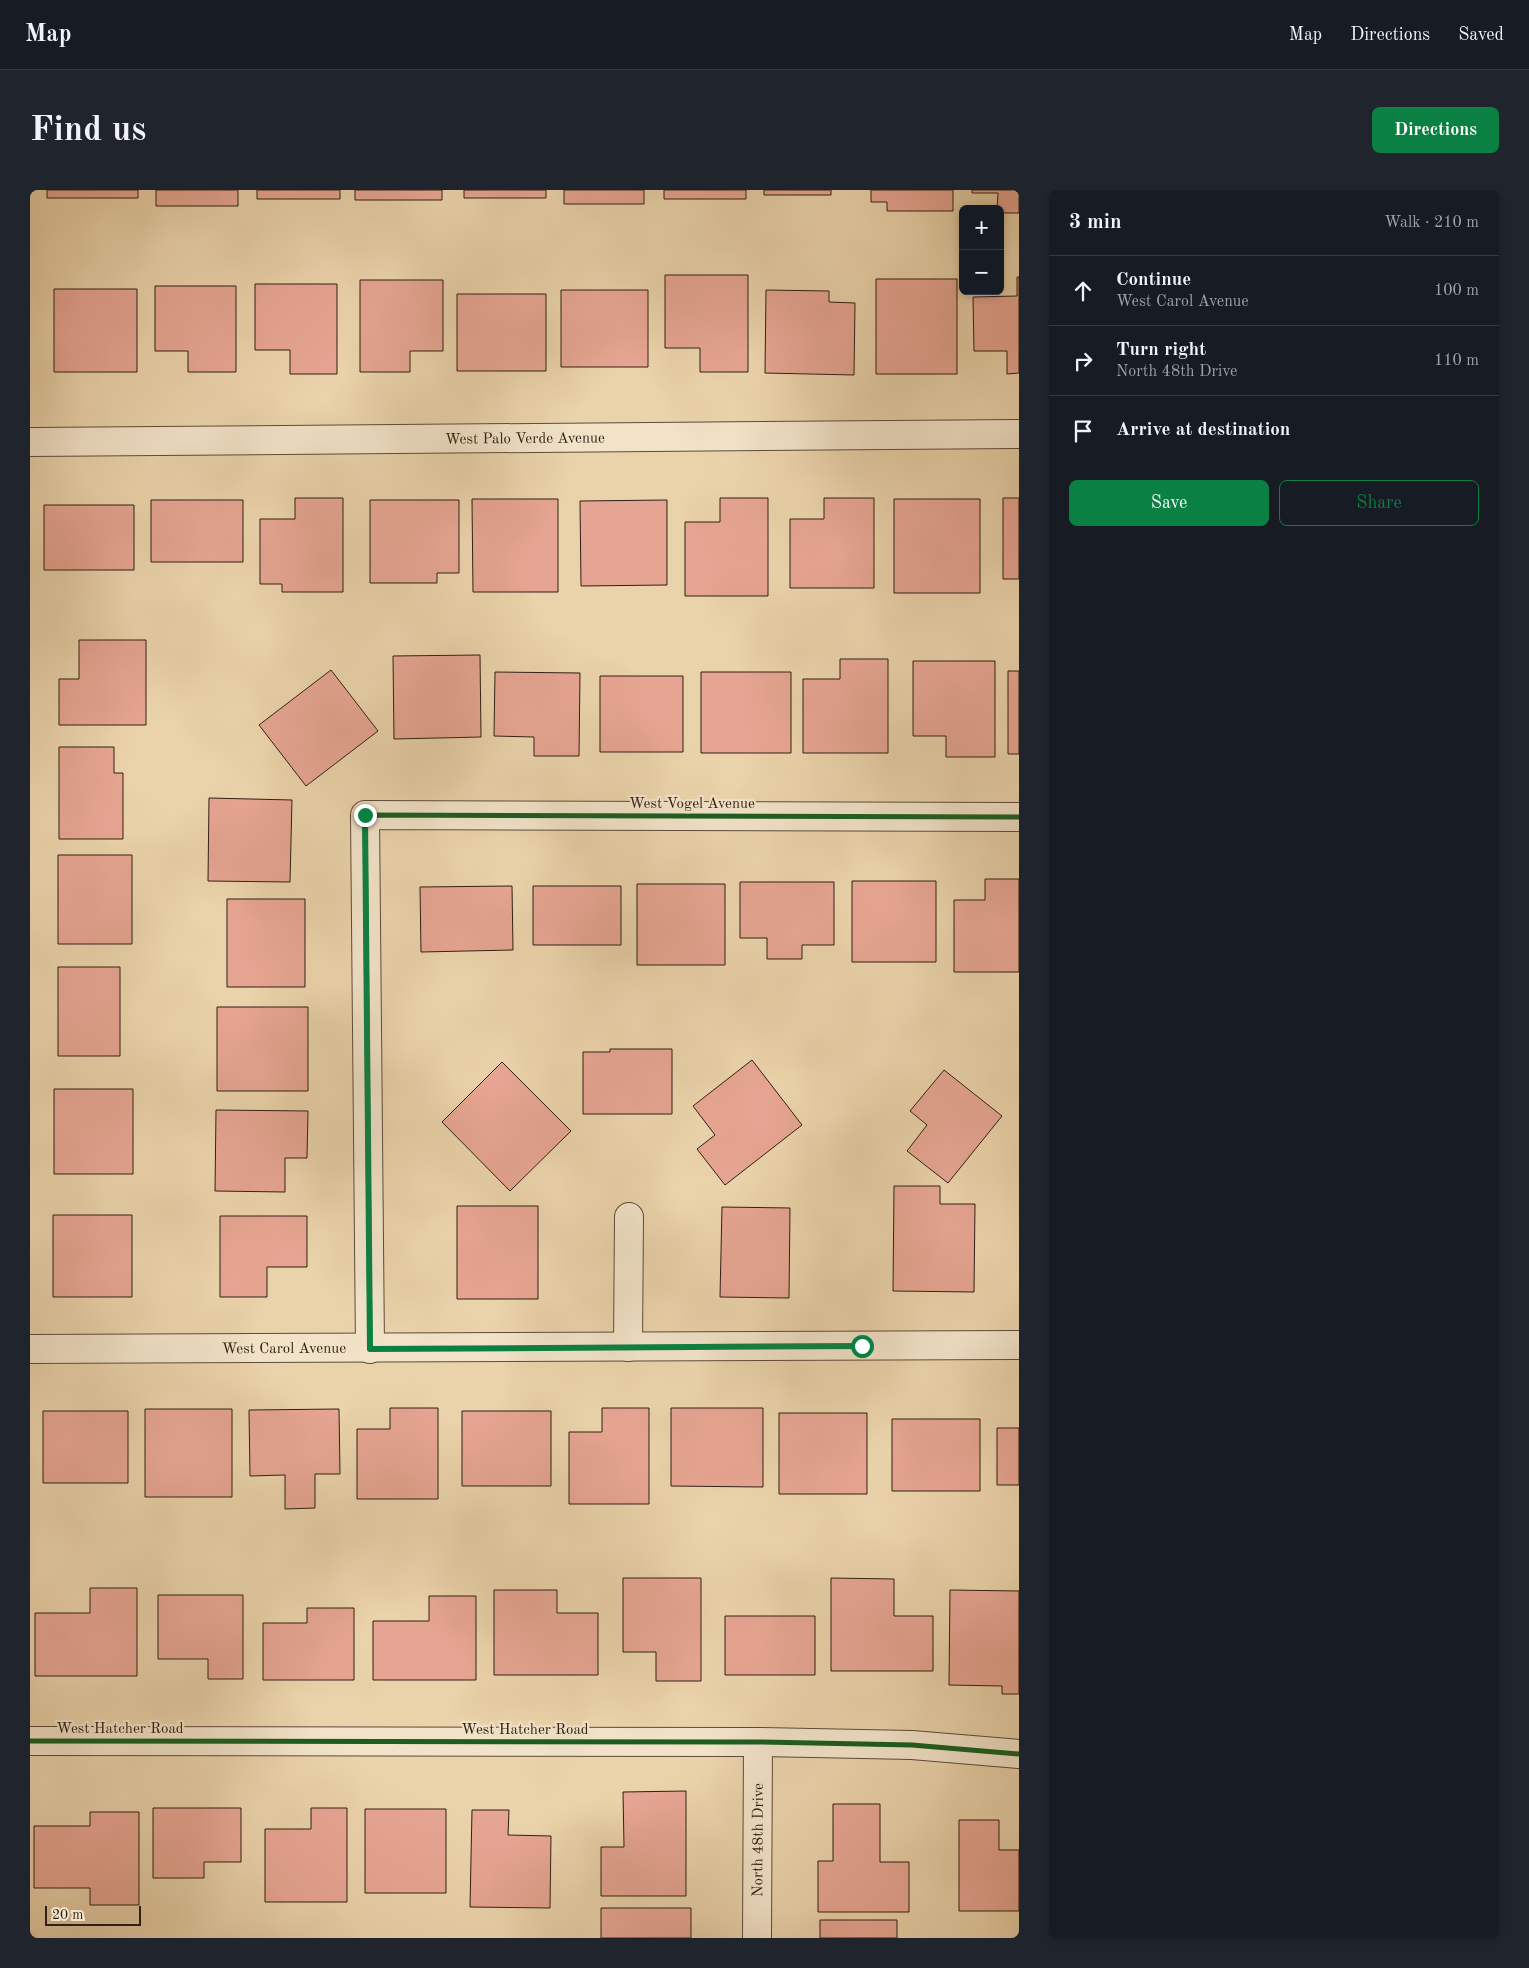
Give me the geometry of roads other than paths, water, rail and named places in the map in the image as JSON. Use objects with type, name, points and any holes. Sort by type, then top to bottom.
[{"type":"street","name":"West Palo Verde Avenue","points":[[30,442],[1019,434]]},
{"type":"street","name":"West Vogel Avenue","points":[[370,1349],[365,815],[1019,817]]},
{"type":"street","points":[[628,1347],[630,1217]]},
{"type":"street","name":"West Carol Avenue","points":[[30,1349],[1019,1345]]},
{"type":"street","name":"West Hatcher Road","points":[[30,1741],[758,1742],[912,1745],[1019,1754]]},
{"type":"street","name":"North 48th Drive","points":[[757,1938],[758,1742]]}]
